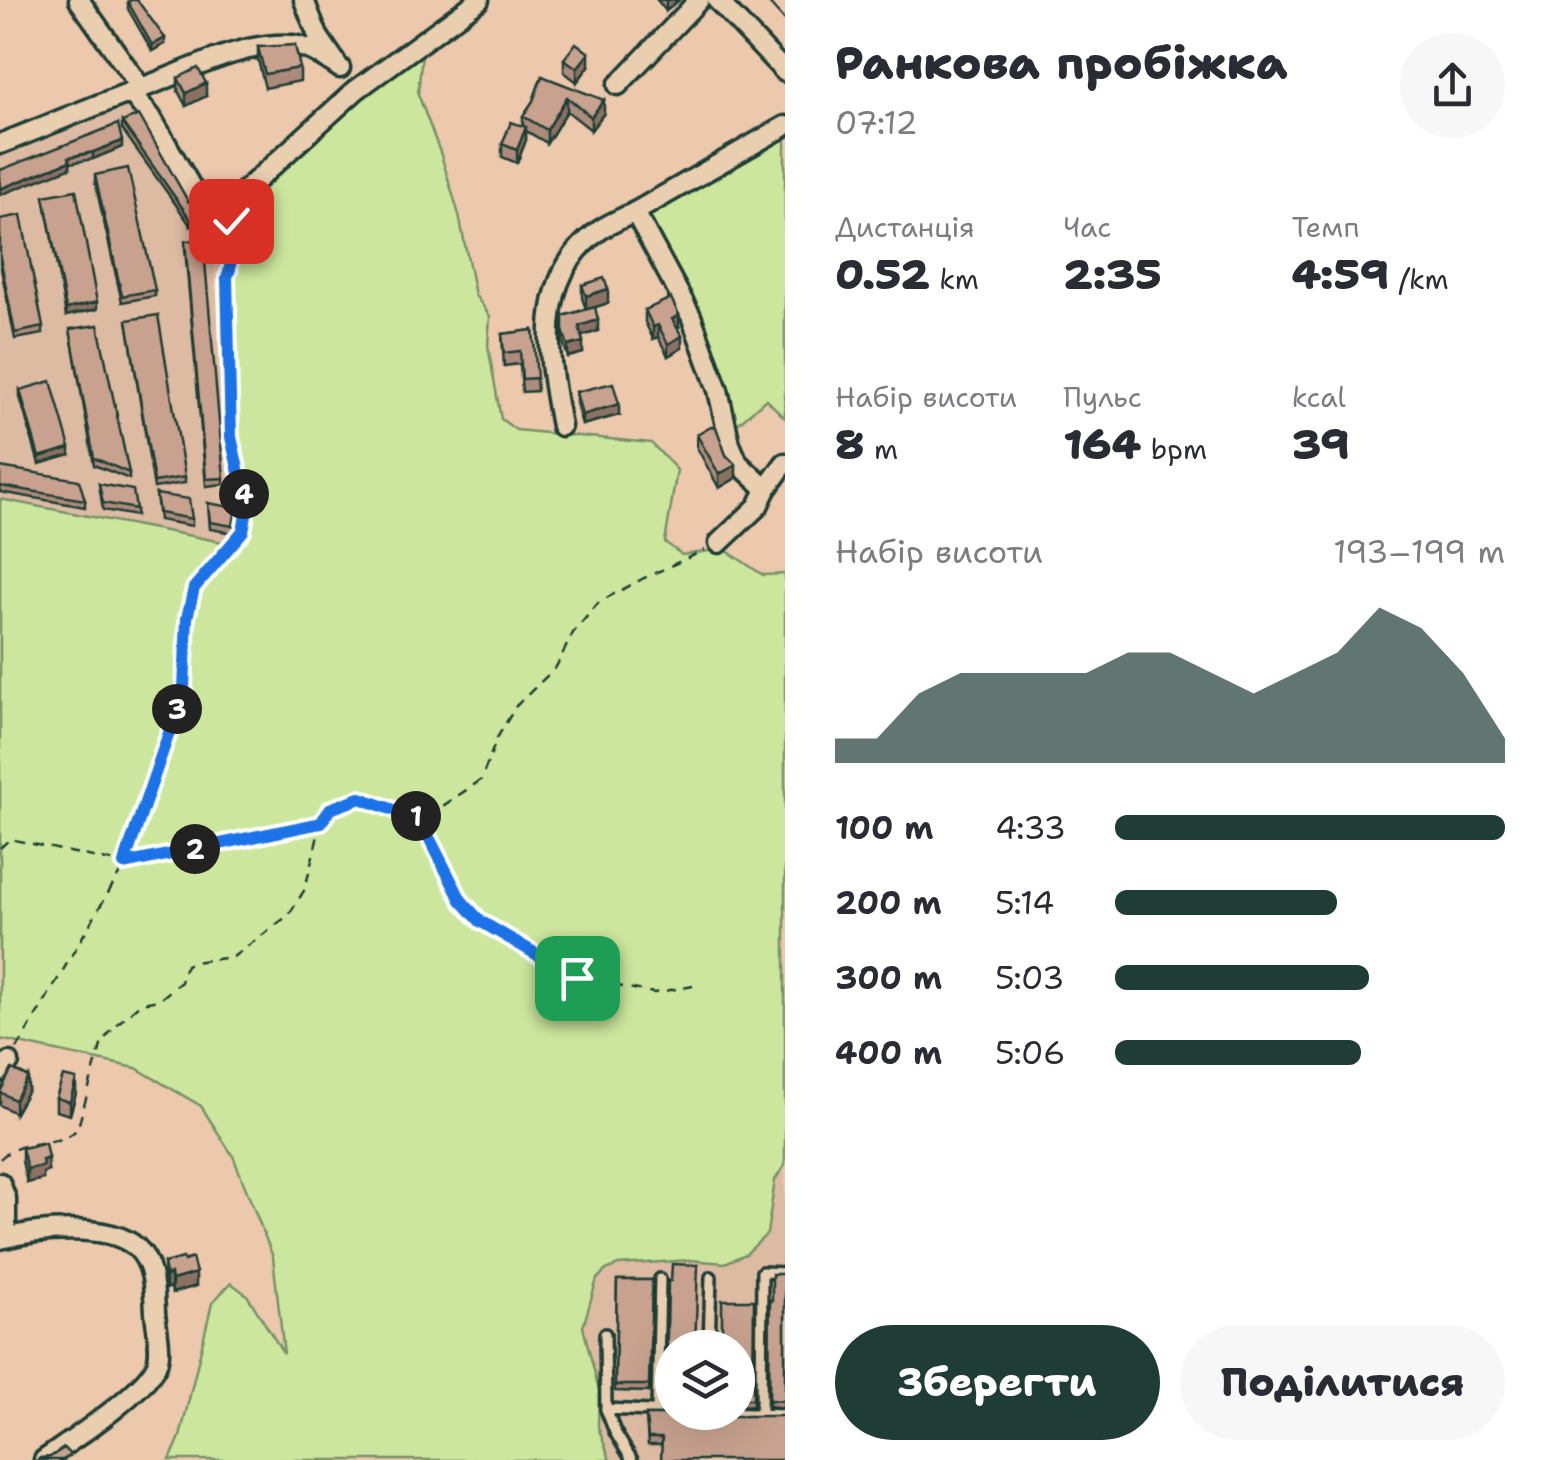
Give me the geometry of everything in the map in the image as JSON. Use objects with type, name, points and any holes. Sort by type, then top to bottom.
[{"type":"street","points":[[79,0],[199,200],[223,207],[356,90],[479,0]]},
{"type":"street","points":[[304,0],[318,36],[356,90]]},
{"type":"street","points":[[618,85],[700,0]]},
{"type":"street","points":[[717,0],[785,72]]},
{"type":"street","points":[[0,144],[132,91],[264,46],[294,45],[314,51],[340,68]]},
{"type":"street","points":[[561,426],[548,339],[556,289],[568,263],[601,229],[785,126]]},
{"type":"street","points":[[635,212],[691,316],[718,390],[738,463],[766,489]]},
{"type":"street","points":[[719,542],[758,506],[785,464]]},
{"type":"street","points":[[0,1183],[6,1200],[3,1238],[28,1232],[65,1231],[118,1237],[136,1247],[147,1262],[154,1285],[159,1357],[154,1370],[131,1394],[44,1460]]},
{"type":"lane","points":[[761,1414],[762,1272],[785,1273]]},
{"type":"lane","points":[[710,1330],[711,1277]]},
{"type":"lane","points":[[659,1330],[660,1279]]},
{"type":"lane","points":[[605,1334],[606,1409],[614,1432],[632,1460]]},
{"type":"lane","points":[[606,1409],[655,1412]]},
{"type":"lane","points":[[755,1414],[785,1415]]},
{"type":"path","points":[[4,1067],[124,864],[184,689],[187,618],[194,588],[243,531],[247,509],[231,437],[227,277],[231,221],[238,197]]},
{"type":"path","points":[[0,1159],[7,1152],[33,1142],[74,1135],[102,1042],[116,1025],[141,1003],[158,1000],[180,982],[186,966],[234,957],[289,915],[305,889],[321,823],[330,809],[360,798],[418,816],[434,812],[481,780],[497,738],[516,706],[556,666],[574,633],[600,602],[719,542]]},
{"type":"path","points":[[418,816],[461,900],[480,921],[502,935],[577,978],[654,992],[693,986]]},
{"type":"path","points":[[0,848],[10,838],[124,864],[321,823]]},
{"type":"shaded area","points":[[133,95],[213,225],[215,285],[241,517],[233,538],[222,542],[0,499],[0,144]]},
{"type":"shaded area","points":[[785,1165],[785,1460],[610,1460],[598,1427],[599,1390],[583,1327],[597,1279],[618,1265],[690,1260],[725,1263],[767,1234],[776,1180]]},
{"type":"green space","points":[[423,43],[418,94],[459,215],[475,295],[490,316],[488,346],[501,419],[516,430],[651,443],[677,470],[665,542],[682,555],[724,549],[763,575],[785,574],[785,1165],[775,1180],[767,1234],[746,1254],[725,1263],[690,1260],[618,1265],[597,1279],[583,1327],[599,1390],[598,1427],[610,1460],[170,1460],[180,1437],[212,1303],[231,1283],[247,1295],[284,1354],[273,1257],[233,1156],[201,1106],[136,1068],[0,1039],[0,499],[222,542],[243,531],[247,509],[231,437],[227,277],[233,208]]},
{"type":"green space","points":[[785,132],[785,418],[766,399],[732,429],[643,214]]},
{"type":"building","points":[[137,0],[165,38],[152,45],[128,2]]},
{"type":"building","points":[[576,43],[589,53],[577,68],[564,59]]},
{"type":"building","points":[[295,45],[300,68],[265,74],[258,47]]},
{"type":"building","points":[[198,68],[206,83],[186,93],[178,78]]},
{"type":"building","points":[[542,76],[604,100],[591,117],[567,97],[547,130],[523,116]]},
{"type":"building","points":[[139,115],[188,201],[204,211],[191,220],[122,122]]},
{"type":"building","points":[[511,122],[526,127],[517,150],[502,144]]},
{"type":"building","points":[[118,124],[122,141],[69,157],[70,161],[0,189],[0,170]]},
{"type":"building","points":[[128,168],[155,290],[122,296],[95,175]]},
{"type":"building","points":[[76,190],[97,302],[66,309],[44,196]]},
{"type":"building","points":[[21,215],[43,327],[15,333],[0,257],[0,219]]},
{"type":"building","points":[[203,239],[224,478],[206,479],[185,241]]},
{"type":"building","points":[[604,278],[608,289],[586,296],[582,285]]},
{"type":"building","points":[[671,298],[679,315],[672,319],[682,336],[668,344],[645,310]]},
{"type":"building","points":[[595,307],[598,320],[579,326],[583,342],[568,346],[563,316]]},
{"type":"building","points":[[158,315],[185,477],[154,482],[127,320]]},
{"type":"building","points":[[98,325],[129,473],[94,458],[70,329]]},
{"type":"building","points":[[533,330],[537,378],[522,379],[520,351],[504,353],[502,334]]},
{"type":"building","points":[[51,381],[70,448],[39,457],[20,390]]},
{"type":"building","points":[[613,383],[619,404],[582,415],[576,392]]},
{"type":"building","points":[[716,427],[726,455],[736,465],[719,474],[697,435]]},
{"type":"building","points":[[0,467],[79,480],[85,500],[0,486]]},
{"type":"building","points":[[99,484],[133,490],[136,509],[103,503]]},
{"type":"building","points":[[156,494],[189,499],[192,519],[159,513]]},
{"type":"building","points":[[208,503],[236,508],[233,526],[210,522]]},
{"type":"building","points":[[12,1069],[28,1077],[15,1100],[0,1092]]},
{"type":"building","points":[[63,1076],[76,1079],[70,1102],[56,1098]]},
{"type":"building","points":[[45,1143],[48,1158],[42,1160],[43,1166],[27,1169],[22,1148]]},
{"type":"building","points":[[192,1258],[196,1273],[172,1280],[171,1274],[166,1276],[164,1263]]},
{"type":"building","points":[[672,1264],[698,1265],[696,1330],[667,1330]]},
{"type":"building","points":[[772,1274],[785,1274],[785,1401],[769,1400]]},
{"type":"building","points":[[617,1280],[652,1280],[649,1385],[615,1385]]},
{"type":"building","points":[[722,1300],[754,1300],[754,1330],[722,1330]]},
{"type":"building","points":[[646,1415],[655,1415],[655,1430],[755,1430],[755,1416],[785,1416],[785,1460],[661,1460],[662,1438],[648,1438]]},
{"type":"building","points":[[64,1448],[70,1455],[63,1460],[38,1460],[50,1457]]},
{"type":"tram line","points":[[766,0],[785,21]]},
{"type":"route","points":[[231,221],[227,277],[231,437],[247,509],[243,531],[194,588],[187,618],[184,689],[124,864],[321,823],[330,809],[360,798],[418,816],[461,900],[480,921],[577,978]]}]
